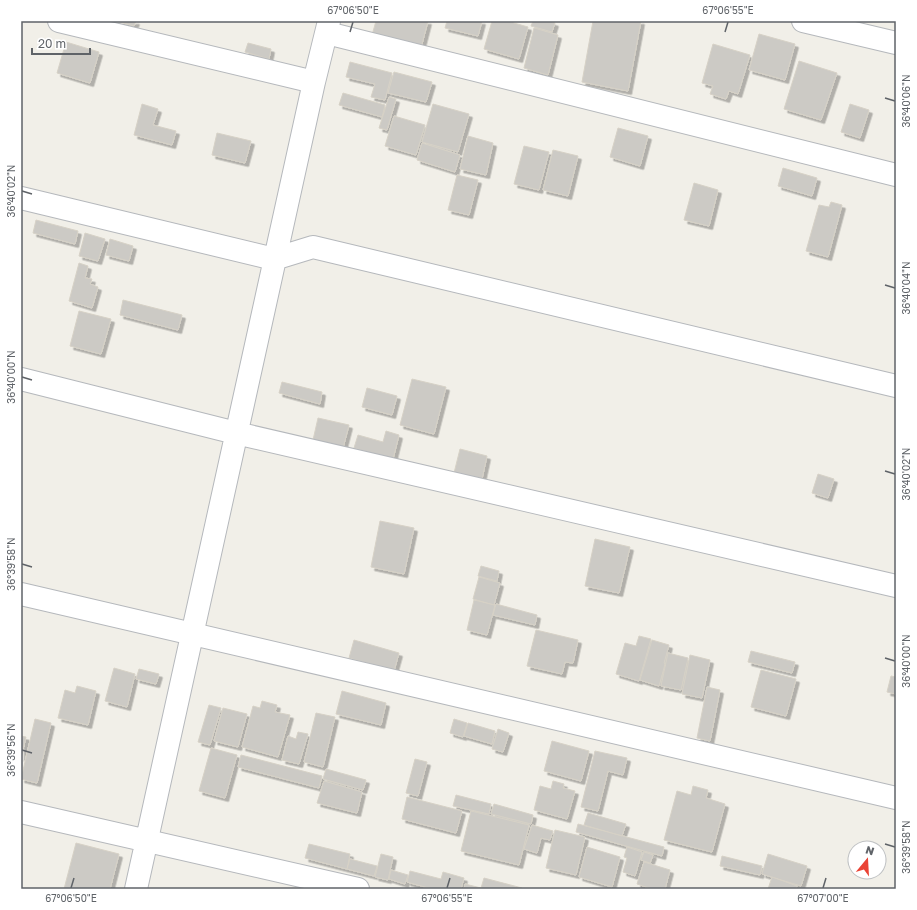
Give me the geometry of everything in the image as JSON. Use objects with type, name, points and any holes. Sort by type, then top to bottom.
[{"type":"street","points":[[59,21],[314,82]]},
{"type":"street","points":[[803,21],[896,43]]},
{"type":"street","points":[[136,889],[274,259],[328,27],[896,175]]},
{"type":"street","points":[[21,198],[274,259],[313,247],[896,386]]},
{"type":"street","points":[[21,380],[236,433],[896,586]]},
{"type":"street","points":[[21,594],[896,798]]},
{"type":"street","points":[[21,812],[358,889]]},
{"type":"building","points":[[116,21],[136,21],[134,26]]},
{"type":"building","points":[[376,21],[428,21],[421,48],[372,35]]},
{"type":"building","points":[[447,21],[482,21],[478,36],[445,28]]},
{"type":"building","points":[[492,21],[507,21],[528,27],[519,59],[484,49]]},
{"type":"building","points":[[533,21],[549,21],[555,23],[552,32],[531,26]]},
{"type":"building","points":[[593,21],[641,21],[628,91],[582,82]]},
{"type":"building","points":[[534,28],[558,35],[548,75],[524,68]]},
{"type":"building","points":[[759,34],[795,44],[785,80],[749,70]]},
{"type":"building","points":[[66,42],[99,52],[90,83],[57,73]]},
{"type":"building","points":[[248,43],[271,49],[269,59],[245,52]]},
{"type":"building","points":[[713,44],[750,55],[738,94],[729,91],[726,99],[710,94],[713,86],[702,83]]},
{"type":"building","points":[[799,61],[837,73],[821,120],[784,109]]},
{"type":"building","points":[[350,62],[392,73],[385,100],[371,97],[375,84],[346,77]]},
{"type":"building","points":[[394,72],[432,82],[426,102],[388,93]]},
{"type":"building","points":[[343,93],[385,105],[382,117],[339,105]]},
{"type":"building","points":[[389,97],[396,99],[387,130],[379,128]]},
{"type":"building","points":[[142,104],[158,109],[153,125],[176,131],[172,145],[134,135]]},
{"type":"building","points":[[433,104],[469,114],[458,152],[422,142]]},
{"type":"building","points":[[850,104],[869,110],[860,138],[841,132]]},
{"type":"building","points":[[394,116],[425,125],[416,155],[385,146]]},
{"type":"building","points":[[618,128],[648,136],[640,166],[610,157]]},
{"type":"building","points":[[217,133],[251,141],[245,163],[212,155]]},
{"type":"building","points":[[468,136],[493,143],[486,175],[460,169]]},
{"type":"building","points":[[422,143],[460,155],[455,172],[417,160]]},
{"type":"building","points":[[524,146],[549,152],[539,190],[514,184]]},
{"type":"building","points":[[553,150],[578,156],[568,196],[543,190]]},
{"type":"building","points":[[783,168],[817,178],[812,196],[778,186]]},
{"type":"building","points":[[457,175],[478,180],[469,215],[448,210]]},
{"type":"building","points":[[694,183],[718,190],[709,226],[684,220]]},
{"type":"building","points":[[831,202],[842,205],[828,257],[806,251],[819,205],[829,207]]},
{"type":"building","points":[[36,220],[78,231],[75,244],[33,233]]},
{"type":"building","points":[[85,233],[105,239],[98,261],[79,256]]},
{"type":"building","points":[[110,239],[133,246],[129,261],[106,255]]},
{"type":"building","points":[[79,263],[88,266],[85,278],[92,279],[90,284],[98,287],[92,308],[69,301]]},
{"type":"building","points":[[123,300],[182,315],[178,330],[120,315]]},
{"type":"building","points":[[79,311],[111,319],[101,354],[70,346]]},
{"type":"building","points":[[412,379],[446,387],[434,434],[400,425]]},
{"type":"building","points":[[282,382],[322,392],[320,404],[279,393]]},
{"type":"building","points":[[367,388],[397,396],[392,415],[362,407]]},
{"type":"building","points":[[318,418],[349,425],[343,448],[313,440]]},
{"type":"building","points":[[386,431],[399,435],[393,459],[354,448],[358,435],[383,442]]},
{"type":"building","points":[[460,449],[487,456],[482,479],[454,473]]},
{"type":"building","points":[[818,474],[834,479],[828,498],[812,493]]},
{"type":"building","points":[[380,521],[414,528],[404,574],[371,567]]},
{"type":"building","points":[[595,539],[630,547],[619,593],[585,586]]},
{"type":"building","points":[[481,566],[499,571],[497,581],[478,576]]},
{"type":"building","points":[[479,577],[500,583],[494,605],[473,599]]},
{"type":"building","points":[[474,600],[495,605],[487,635],[467,630]]},
{"type":"building","points":[[496,604],[537,615],[535,625],[493,615]]},
{"type":"building","points":[[536,630],[578,640],[573,663],[565,662],[562,674],[527,666]]},
{"type":"building","points":[[639,636],[651,639],[639,681],[616,674],[625,643],[636,646]]},
{"type":"building","points":[[354,640],[399,653],[394,671],[349,658]]},
{"type":"building","points":[[652,640],[669,645],[659,686],[640,680]]},
{"type":"building","points":[[751,651],[795,662],[792,673],[748,662]]},
{"type":"building","points":[[668,653],[688,658],[681,690],[661,686]]},
{"type":"building","points":[[690,655],[710,660],[702,698],[682,694]]},
{"type":"building","points":[[114,668],[135,674],[127,707],[105,701]]},
{"type":"building","points":[[139,669],[159,674],[156,684],[136,679]]},
{"type":"building","points":[[761,670],[796,679],[786,716],[751,707]]},
{"type":"building","points":[[891,676],[896,677],[896,694],[887,692]]},
{"type":"building","points":[[77,686],[96,691],[88,725],[58,718],[65,690],[75,693]]},
{"type":"building","points":[[707,687],[720,690],[710,741],[697,738]]},
{"type":"building","points":[[342,691],[386,703],[381,725],[336,714]]},
{"type":"building","points":[[262,701],[277,705],[275,712],[290,715],[278,757],[242,747],[253,706],[260,708]]},
{"type":"building","points":[[209,705],[221,708],[210,745],[198,742]]},
{"type":"building","points":[[223,708],[247,714],[238,747],[214,741]]},
{"type":"building","points":[[316,713],[335,717],[323,767],[304,762]]},
{"type":"building","points":[[35,719],[51,723],[37,783],[21,779]]},
{"type":"building","points":[[454,719],[467,723],[463,737],[450,733]]},
{"type":"building","points":[[468,723],[495,731],[492,744],[464,736]]},
{"type":"building","points":[[498,729],[509,733],[503,752],[492,749]]},
{"type":"building","points":[[298,732],[308,734],[299,764],[282,760],[288,736],[296,739]]},
{"type":"building","points":[[21,736],[26,737],[21,758]]},
{"type":"building","points":[[552,741],[589,751],[581,781],[544,771]]},
{"type":"building","points":[[211,748],[237,755],[225,798],[199,791]]},
{"type":"building","points":[[595,751],[627,758],[623,775],[608,771],[598,811],[581,807]]},
{"type":"building","points":[[241,755],[322,776],[319,788],[238,767]]},
{"type":"building","points":[[415,759],[427,762],[418,796],[406,793]]},
{"type":"building","points":[[326,769],[366,780],[363,790],[323,779]]},
{"type":"building","points":[[324,781],[362,792],[357,813],[317,803]]},
{"type":"building","points":[[553,781],[564,784],[563,788],[575,791],[567,819],[534,810],[540,786],[551,789]]},
{"type":"building","points":[[693,786],[708,790],[706,798],[725,804],[712,852],[664,840],[677,791],[691,795]]},
{"type":"building","points":[[456,795],[491,804],[489,814],[453,806]]},
{"type":"building","points":[[407,797],[462,811],[456,833],[402,819]]},
{"type":"building","points":[[494,804],[533,815],[531,824],[491,814]]},
{"type":"building","points":[[471,811],[529,825],[519,865],[461,851]]},
{"type":"building","points":[[588,813],[626,824],[622,836],[584,825]]},
{"type":"building","points":[[578,824],[664,847],[662,856],[576,832]]},
{"type":"building","points":[[532,825],[553,831],[550,840],[541,838],[537,853],[524,849]]},
{"type":"building","points":[[555,830],[585,837],[576,875],[546,868]]},
{"type":"building","points":[[76,843],[119,854],[110,889],[64,889]]},
{"type":"building","points":[[309,844],[350,854],[347,869],[305,858]]},
{"type":"building","points":[[587,847],[620,857],[612,887],[579,877]]},
{"type":"building","points":[[627,847],[642,852],[635,876],[623,872],[627,858],[624,857]]},
{"type":"building","points":[[644,852],[653,855],[650,863],[641,860]]},
{"type":"building","points":[[381,854],[393,857],[388,880],[375,877]]},
{"type":"building","points":[[768,854],[807,866],[801,886],[762,874]]},
{"type":"building","points":[[722,856],[762,866],[760,875],[720,866]]},
{"type":"building","points":[[350,859],[377,866],[374,876],[347,869]]},
{"type":"building","points":[[644,862],[670,870],[665,889],[652,889],[637,884]]},
{"type":"building","points":[[391,870],[408,875],[405,884],[389,879]]},
{"type":"building","points":[[410,871],[441,879],[443,872],[464,878],[461,889],[432,889],[407,882]]},
{"type":"building","points":[[772,877],[797,886],[796,889],[768,889]]},
{"type":"building","points":[[484,878],[522,888],[464,889],[465,884],[481,888]]}]
